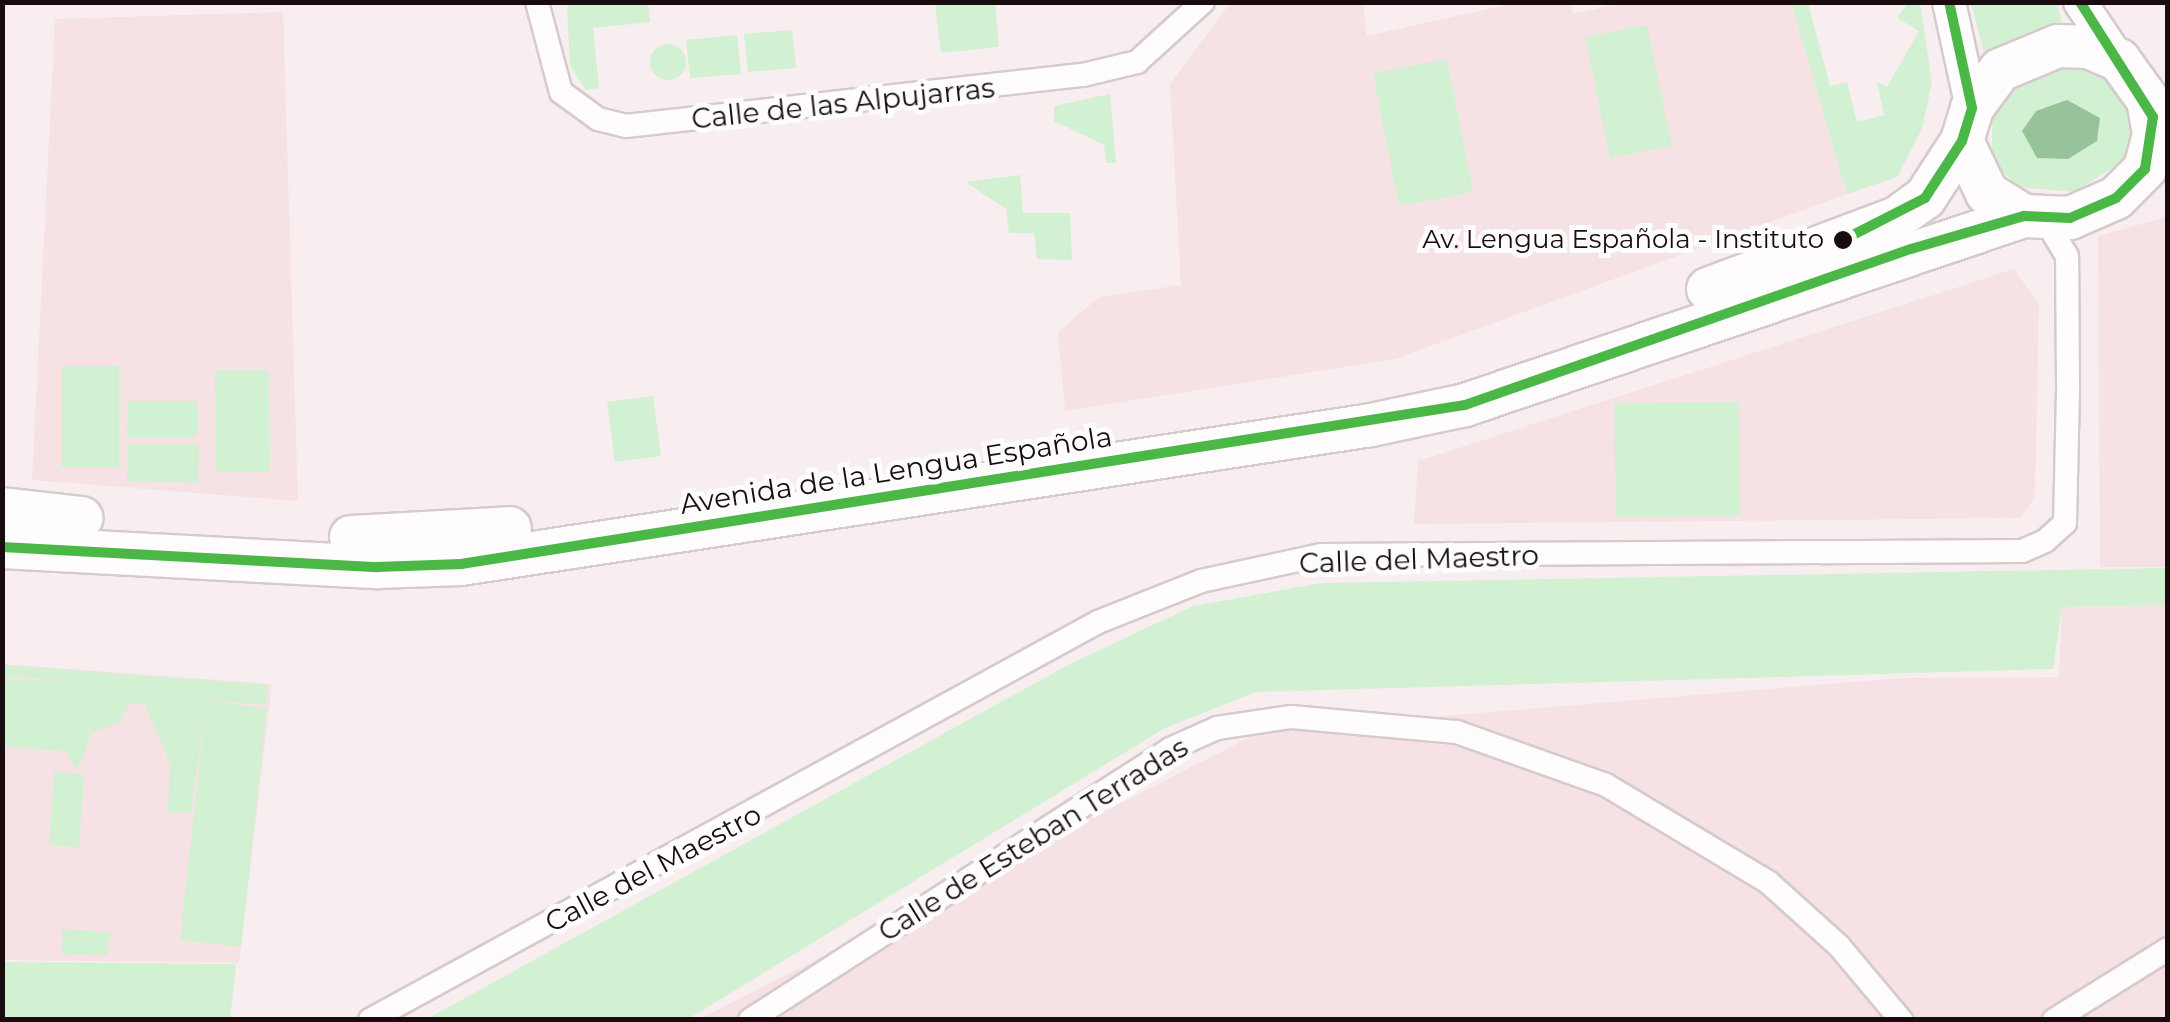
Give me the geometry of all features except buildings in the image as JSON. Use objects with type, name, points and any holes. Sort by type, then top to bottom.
[{"type":"highway","points":[[2088,47],[2139,72],[2153,117],[2156,165],[2094,210],[2034,217],[1987,193],[1967,124],[2000,70],[2031,54],[2088,47]]},
{"type":"highway","name":"Avenida de la Lengua Española","points":[[2,509],[330,536],[466,534],[1345,401],[1484,369],[1872,231],[1925,198],[1967,124]]},
{"type":"highway","name":"Avenida de la Lengua Española","points":[[2,547],[377,567],[461,564],[1370,425],[1465,405],[2034,217]]},
{"type":"main road","points":[[1949,2],[1967,124]]},
{"type":"main road","points":[[2080,2],[2139,72]]},
{"type":"street","name":"Calle de las Alpujarras","points":[[537,2],[560,92],[598,120],[626,126],[1083,75],[1137,62],[1202,2]]},
{"type":"street","name":"Calle del Maestro","points":[[370,1020],[1098,622],[1201,580],[1321,555],[2022,550],[2046,541],[2065,523],[2067,256],[2094,210]]},
{"type":"street","points":[[2034,217],[2067,256]]},
{"type":"street","name":"Calle de Esteban Terradas","points":[[750,1020],[1170,748],[1217,728],[1290,717],[1456,732],[1606,785],[1768,882],[1839,946],[1901,1020]]},
{"type":"street","points":[[2054,1020],[2168,948]]},
{"type":"shaded area","points":[[1625,2],[1791,3],[1847,194],[1395,359],[1065,411],[1058,332],[1099,297],[1181,285],[1170,84],[1230,3],[1363,3],[1367,36],[1515,3],[1571,3],[1573,14]]},
{"type":"shaded area","points":[[574,3],[648,3],[650,22],[593,28],[599,88],[586,90],[570,66],[567,7]]},
{"type":"shaded area","points":[[935,3],[995,3],[999,47],[941,53]]},
{"type":"shaded area","points":[[1791,3],[1808,3],[1830,86],[1847,82],[1857,122],[1884,115],[1877,82],[1887,87],[1919,31],[1897,18],[1908,3],[1920,3],[1932,82],[1922,129],[1897,177],[1847,194]]},
{"type":"shaded area","points":[[1971,3],[2057,3],[2066,39],[1986,60]]},
{"type":"shaded area","points":[[283,12],[298,501],[32,480],[55,19]]},
{"type":"shaded area","points":[[1647,25],[1672,146],[1610,158],[1585,37]]},
{"type":"shaded area","points":[[792,30],[796,68],[748,72],[744,34]]},
{"type":"shaded area","points":[[737,35],[741,74],[690,78],[686,40]]},
{"type":"shaded area","points":[[668,44],[681,49],[686,62],[681,75],[668,80],[655,75],[650,62],[655,49]]},
{"type":"shaded area","points":[[1447,59],[1473,192],[1399,206],[1373,73]]},
{"type":"shaded area","points":[[2079,67],[2118,83],[2138,127],[2125,160],[2074,192],[2019,187],[1992,162],[1992,109],[2006,92],[2049,68]]},
{"type":"shaded area","points":[[1110,94],[1116,163],[1106,163],[1104,145],[1054,121],[1054,106]]},
{"type":"shaded area","points":[[2067,100],[2100,118],[2097,141],[2068,159],[2037,158],[2022,131],[2036,111]]},
{"type":"shaded area","points":[[1020,175],[1023,213],[1070,213],[1072,260],[1037,259],[1034,233],[1009,233],[1006,209],[966,182]]},
{"type":"shaded area","points":[[2167,217],[2167,567],[2100,567],[2098,236]]},
{"type":"shaded area","points":[[2014,269],[2039,305],[2035,497],[2020,518],[1414,524],[1418,461]]},
{"type":"shaded area","points":[[61,366],[119,366],[119,468],[61,468]]},
{"type":"shaded area","points":[[215,370],[269,370],[270,472],[216,472]]},
{"type":"shaded area","points":[[653,396],[661,456],[615,462],[607,402]]},
{"type":"shaded area","points":[[128,401],[197,401],[197,437],[127,437]]},
{"type":"shaded area","points":[[1739,402],[1740,516],[1616,517],[1614,403]]},
{"type":"shaded area","points":[[128,444],[199,445],[198,482],[127,481]]},
{"type":"shaded area","points":[[2167,568],[2167,605],[2062,607],[2053,669],[1256,692],[1165,728],[688,1019],[427,1019],[1068,665],[1193,606],[1322,583]]},
{"type":"shaded area","points":[[2167,605],[2167,1019],[698,1020],[1277,723],[1370,722],[1900,678],[2059,677],[2062,607]]},
{"type":"shaded area","points":[[2,664],[272,684],[239,963],[3,960]]},
{"type":"shaded area","points":[[3,665],[269,685],[266,704],[206,701],[191,812],[168,813],[170,764],[145,705],[130,703],[118,723],[92,733],[77,771],[65,751],[2,747],[3,679],[74,681],[3,676]]},
{"type":"shaded area","points":[[206,701],[267,708],[241,947],[180,940]]},
{"type":"shaded area","points":[[54,772],[84,774],[79,847],[49,845]]},
{"type":"shaded area","points":[[63,929],[110,932],[108,955],[61,954]]},
{"type":"shaded area","points":[[3,962],[236,964],[230,1019],[3,1019]]},
{"type":"transit line","points":[[1843,240],[1925,198],[1962,141],[1972,108],[1949,2]]},
{"type":"transit line","points":[[2,547],[377,567],[461,564],[1465,405],[1911,249],[2024,216],[2070,218],[2116,198],[2145,169],[2153,117],[2080,2]]},
{"type":"place","name":"Av. Lengua Española - Instituto","points":[[1843,240]]}]
